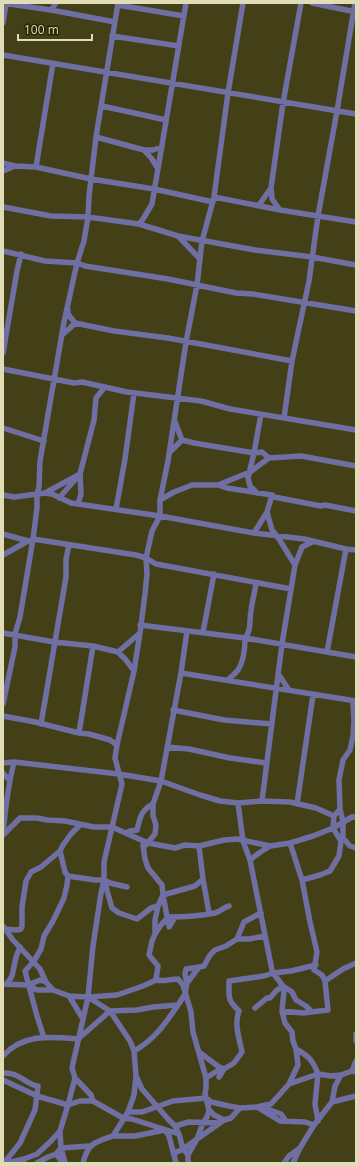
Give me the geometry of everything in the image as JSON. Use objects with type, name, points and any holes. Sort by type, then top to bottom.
[{"type":"street","points":[[3,23],[5,3],[115,22]]},
{"type":"street","points":[[51,10],[56,3]]},
{"type":"street","points":[[139,224],[152,204],[186,3]]},
{"type":"street","points":[[64,1163],[60,1131],[74,1078],[72,1068],[88,997],[93,946],[104,880],[104,862],[122,784],[115,758],[117,745],[134,671],[145,594],[146,558],[152,531],[160,516],[160,500],[175,422],[186,342],[197,285],[202,241],[213,200],[228,93],[243,3]]},
{"type":"street","points":[[280,210],[272,199],[271,188],[283,103],[301,3]]},
{"type":"street","points":[[312,3],[355,11]]},
{"type":"street","points":[[284,418],[292,361],[305,303],[318,216],[355,11],[355,3]]},
{"type":"street","points":[[3,704],[15,647],[15,634],[20,617],[30,540],[37,508],[40,461],[54,379],[67,305],[84,241],[88,217],[96,138],[118,4],[184,16]]},
{"type":"street","points":[[112,36],[179,46]]},
{"type":"street","points":[[3,55],[356,114]]},
{"type":"street","points":[[36,167],[53,63]]},
{"type":"street","points":[[102,106],[166,120]]},
{"type":"street","points":[[96,138],[144,150],[154,150],[162,147]]},
{"type":"street","points":[[144,150],[158,169]]},
{"type":"street","points":[[3,163],[15,166],[36,167],[91,179],[213,200],[259,205],[280,210],[356,222]]},
{"type":"street","points":[[3,171],[15,166]]},
{"type":"street","points":[[259,205],[271,188]]},
{"type":"street","points":[[3,207],[51,216],[88,217],[139,224],[178,236],[194,238],[202,241],[255,250],[312,257],[356,266]]},
{"type":"street","points":[[178,236],[200,259]]},
{"type":"street","points":[[3,251],[21,254],[45,261],[77,263],[91,268],[168,279],[236,293],[253,294],[356,311]]},
{"type":"street","points":[[3,353],[21,254]]},
{"type":"street","points":[[67,305],[68,314],[75,323],[114,331],[168,338],[292,361]]},
{"type":"street","points":[[62,335],[75,323]]},
{"type":"street","points":[[3,370],[54,379],[82,382],[104,388],[134,393],[204,402],[230,409],[356,430]]},
{"type":"street","points":[[78,504],[81,494],[80,474],[94,420],[96,398],[104,388]]},
{"type":"street","points":[[116,509],[125,459],[134,393]]},
{"type":"street","points":[[257,493],[250,486],[248,478],[261,414]]},
{"type":"street","points":[[175,422],[182,440]]},
{"type":"street","points":[[3,428],[44,441]]},
{"type":"street","points":[[182,440],[194,444],[254,453],[262,452],[269,458]]},
{"type":"street","points":[[170,452],[182,440]]},
{"type":"street","points":[[218,485],[250,472],[269,458],[302,456],[356,466]]},
{"type":"street","points":[[3,496],[14,497],[45,493],[80,474]]},
{"type":"street","points":[[59,498],[80,474]]},
{"type":"street","points":[[160,500],[174,492],[192,485],[218,485],[227,488],[272,495],[282,499],[356,511]]},
{"type":"street","points":[[45,493],[71,503],[160,516],[254,533],[304,539],[356,550]]},
{"type":"street","points":[[254,533],[267,512],[272,495]]},
{"type":"street","points":[[267,512],[272,530],[280,539],[295,565]]},
{"type":"street","points":[[3,534],[30,540],[136,555],[146,558],[156,564],[291,589]]},
{"type":"street","points":[[3,555],[30,540]]},
{"type":"street","points":[[262,801],[282,644],[295,565],[302,547],[314,542]]},
{"type":"street","points":[[40,724],[66,577],[66,559],[69,545]]},
{"type":"street","points":[[327,652],[346,549]]},
{"type":"street","points":[[203,632],[214,574]]},
{"type":"street","points":[[228,680],[238,670],[241,663],[245,648],[245,638],[250,629],[250,613],[256,583]]},
{"type":"street","points":[[140,625],[245,638],[356,657]]},
{"type":"street","points":[[175,917],[169,927],[162,885],[148,868],[144,859],[146,845],[155,834],[156,825],[153,816],[152,804],[161,781],[181,673],[187,631]]},
{"type":"street","points":[[3,633],[54,642],[93,646],[118,652],[134,671]]},
{"type":"street","points":[[118,652],[140,633]]},
{"type":"street","points":[[79,733],[93,646]]},
{"type":"street","points":[[181,673],[354,701],[353,736],[350,750],[343,760],[339,780],[343,838],[350,846],[356,848]]},
{"type":"street","points":[[279,675],[289,690]]},
{"type":"street","points":[[297,804],[313,695]]},
{"type":"street","points":[[174,710],[224,720],[272,724]]},
{"type":"street","points":[[3,716],[105,738],[117,745]]},
{"type":"street","points":[[167,747],[189,749],[230,758],[266,763]]},
{"type":"street","points":[[3,763],[14,762],[119,774],[161,781],[220,801],[238,803],[262,801],[290,802],[316,808],[334,816]]},
{"type":"street","points":[[3,835],[4,818],[14,762]]},
{"type":"street","points":[[3,773],[10,781]]},
{"type":"street","points":[[122,784],[130,776]]},
{"type":"street","points":[[238,803],[243,840],[250,860],[273,973],[284,986],[292,992],[296,1000],[311,1011]]},
{"type":"street","points":[[126,833],[137,830],[140,818],[145,808],[152,804]]},
{"type":"street","points":[[302,880],[330,871],[339,856],[341,841],[333,828],[334,816],[340,808]]},
{"type":"street","points":[[250,860],[259,852],[270,846],[290,843],[313,836],[333,828],[352,817],[356,817]]},
{"type":"street","points":[[3,835],[20,818],[37,818],[65,821],[94,827],[112,827],[140,839],[146,845],[176,848],[185,845],[199,846],[224,840],[236,839],[270,846]]},
{"type":"street","points":[[4,928],[17,930],[21,929],[22,907],[26,881],[31,872],[41,867],[60,851],[70,834],[80,825]]},
{"type":"street","points":[[155,834],[162,846]]},
{"type":"street","points":[[282,1011],[303,1013],[328,1010],[325,981],[322,975],[314,970],[317,952],[302,880],[290,843]]},
{"type":"street","points":[[199,846],[209,913]]},
{"type":"street","points":[[5,984],[12,976],[25,971],[34,961],[41,949],[44,936],[64,898],[68,876],[65,872],[60,851]]},
{"type":"street","points":[[68,876],[104,880],[127,888]]},
{"type":"street","points":[[155,934],[155,920],[158,906],[163,895],[195,886],[203,879]]},
{"type":"street","points":[[104,880],[112,908],[119,913],[137,918],[151,908],[158,906]]},
{"type":"street","points":[[156,980],[158,966],[149,955],[155,934],[168,917],[203,915],[217,912],[229,906]]},
{"type":"street","points":[[237,939],[244,922],[261,913]]},
{"type":"street","points":[[4,928],[34,961],[40,969],[46,982],[53,990]]},
{"type":"street","points":[[134,1051],[145,1045],[154,1037],[185,994],[187,984],[185,974],[186,969],[204,966],[210,955],[215,950],[226,946],[237,939],[249,939],[265,936]]},
{"type":"street","points":[[12,976],[20,947]]},
{"type":"street","points":[[325,981],[343,969],[356,963]]},
{"type":"street","points":[[206,1078],[234,1063],[242,1052],[236,1023],[239,1011],[231,1004],[228,998],[228,981],[291,971],[316,964]]},
{"type":"street","points":[[187,984],[199,967]]},
{"type":"street","points":[[25,971],[36,1016],[44,1038]]},
{"type":"street","points":[[28,985],[37,990],[53,990],[69,996],[88,997],[117,995],[156,980],[163,982],[169,979],[178,979],[183,985],[191,1012],[193,1032],[206,1078],[206,1098],[210,1110],[222,1122]]},
{"type":"street","points":[[5,984],[28,985],[40,980],[46,982]]},
{"type":"street","points":[[255,1008],[284,986]]},
{"type":"street","points":[[128,1112],[142,1112],[173,1101],[206,1098],[211,1102],[240,1108],[271,1104],[289,1084],[298,1065],[292,1032],[285,1022],[282,1011],[284,986]]},
{"type":"street","points":[[69,996],[83,1019]]},
{"type":"street","points":[[88,997],[110,1011],[130,1041],[134,1051],[136,1076],[134,1095],[128,1112],[113,1136]]},
{"type":"street","points":[[3,1056],[6,1052],[25,1040],[32,1038],[78,1039],[110,1011],[137,1010],[153,1006],[178,1005]]},
{"type":"street","points":[[356,1034],[356,1041]]},
{"type":"street","points":[[296,1049],[305,1054],[313,1062],[318,1074],[315,1104],[316,1123]]},
{"type":"street","points":[[199,1052],[224,1069]]},
{"type":"street","points":[[289,1084],[318,1074],[331,1076],[355,1072],[356,1061]]},
{"type":"street","points":[[219,1077],[224,1069]]},
{"type":"street","points":[[3,1073],[17,1075],[34,1086],[38,1086],[35,1110],[20,1143],[5,1163]]},
{"type":"street","points":[[293,1163],[300,1148],[332,1102],[335,1086],[341,1075]]},
{"type":"street","points":[[136,1076],[142,1089],[175,1126],[183,1149],[188,1155]]},
{"type":"street","points":[[74,1078],[91,1095],[92,1101]]},
{"type":"street","points":[[3,1080],[37,1096],[68,1105],[80,1101],[92,1101],[123,1118],[132,1119],[179,1134]]},
{"type":"street","points":[[332,1102],[356,1096]]},
{"type":"street","points":[[257,1107],[280,1121],[316,1123]]},
{"type":"street","points":[[174,1154],[222,1122],[231,1118],[240,1108]]},
{"type":"street","points":[[189,1163],[188,1155],[210,1110]]},
{"type":"street","points":[[175,1126],[189,1122],[222,1122]]},
{"type":"street","points":[[38,1163],[56,1154],[61,1148],[90,1146],[97,1141],[113,1136],[135,1136],[165,1130]]},
{"type":"street","points":[[165,1130],[169,1136],[176,1163]]},
{"type":"street","points":[[5,1163],[24,1161],[37,1154],[60,1131]]},
{"type":"street","points":[[83,1163],[90,1146]]},
{"type":"street","points":[[284,1163],[289,1156],[300,1148]]},
{"type":"street","points":[[56,1154],[64,1163]]}]
